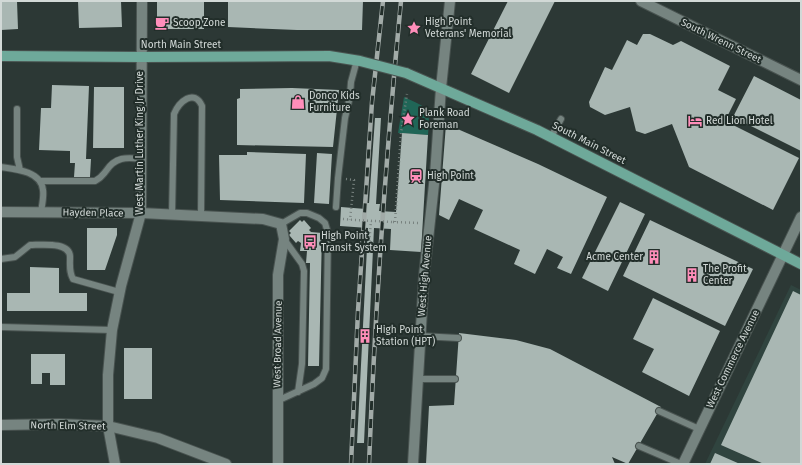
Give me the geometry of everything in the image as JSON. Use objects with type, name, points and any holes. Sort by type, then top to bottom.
[{"type":"main road","name":"North Main Street","points":[[1,56],[329,56],[358,61]]},
{"type":"main road","name":"South Main Street","points":[[358,61],[406,73],[551,137],[801,264]]},
{"type":"street","name":"West Martin Luther King Jr Drive","points":[[115,464],[108,426],[108,375],[112,330],[119,292],[141,213],[142,1]]},
{"type":"street","name":"West High Avenue","points":[[413,464],[424,276],[450,1]]},
{"type":"street","name":"South Wrenn Street","points":[[641,1],[801,80]]},
{"type":"street","name":"Hayden Place","points":[[1,212],[141,213],[263,219],[281,224]]},
{"type":"street","name":"West Commerce Avenue","points":[[682,464],[801,217]]},
{"type":"street","name":"West Broad Avenue","points":[[278,464],[278,275],[284,239],[281,224]]},
{"type":"street","name":"North Elm Street","points":[[1,425],[59,424],[108,426],[158,438],[226,464]]},
{"type":"lane","points":[[336,207],[345,118],[350,96],[351,82],[358,61]]},
{"type":"lane","points":[[172,215],[174,114],[177,106],[182,101],[189,98],[195,98],[202,106],[201,216]]},
{"type":"lane","points":[[17,109],[17,157],[20,170]]},
{"type":"lane","points":[[551,137],[561,119]]},
{"type":"lane","points":[[40,181],[95,181],[102,177],[107,169],[119,159],[127,157],[141,159]]},
{"type":"lane","points":[[1,167],[20,170],[32,174],[40,181],[43,189],[41,212]]},
{"type":"lane","points":[[277,401],[314,384],[322,378],[326,368],[328,233],[325,223],[319,218],[307,213],[300,213],[281,224]]},
{"type":"lane","points":[[284,239],[302,264],[304,271],[302,364],[298,392]]},
{"type":"lane","points":[[1,259],[16,257],[30,245],[61,246],[67,249],[70,254],[69,273],[73,279],[119,292]]},
{"type":"lane","points":[[1,327],[112,330]]},
{"type":"lane","points":[[420,336],[458,338]]},
{"type":"lane","points":[[418,379],[456,379]]},
{"type":"lane","points":[[659,411],[700,429]]},
{"type":"lane","points":[[638,446],[682,464]]},
{"type":"path","points":[[394,222],[401,133],[407,94]]},
{"type":"path","points":[[345,179],[354,180],[350,220]]},
{"type":"path","points":[[343,219],[426,224]]},
{"type":"path","points":[[369,245],[371,221]]},
{"type":"shaded area","points":[[791,285],[801,290],[801,464],[705,464]]},
{"type":"green space","points":[[404,97],[423,106],[426,110],[429,119],[428,135],[398,133]]},
{"type":"building","points":[[1,1],[17,1],[18,29],[1,30]]},
{"type":"building","points":[[78,1],[121,1],[122,27],[79,28]]},
{"type":"building","points":[[157,1],[204,1],[204,29],[157,29]]},
{"type":"building","points":[[228,1],[363,1],[362,30],[297,30],[228,27]]},
{"type":"building","points":[[508,1],[555,1],[509,93],[471,74]]},
{"type":"building","points":[[643,34],[650,34],[673,45],[681,41],[730,66],[718,90],[736,99],[725,121],[799,158],[773,210],[689,167],[672,124],[645,134],[636,131],[630,107],[605,115],[590,107],[589,102],[605,67],[612,70],[627,40],[637,45]]},
{"type":"building","points":[[754,76],[801,100],[801,151],[733,117]]},
{"type":"building","points":[[52,85],[89,86],[86,159],[91,159],[90,177],[74,177],[75,163],[70,163],[70,151],[39,150],[41,108],[51,108]]},
{"type":"building","points":[[94,87],[124,87],[124,148],[93,148]]},
{"type":"building","points":[[292,88],[339,90],[333,147],[237,145],[237,99],[240,98],[240,89]]},
{"type":"building","points":[[375,118],[381,118],[376,204],[380,204],[379,211],[396,212],[402,133],[428,135],[421,252],[390,250],[391,229],[374,228],[364,443],[357,443],[368,228],[340,226],[341,207],[366,209],[366,203],[369,203]]},
{"type":"building","points":[[446,124],[538,164],[607,197],[571,274],[557,268],[563,257],[547,249],[535,274],[514,264],[520,250],[474,229],[483,210],[459,199],[449,220],[439,215]]},
{"type":"building","points":[[247,152],[306,154],[304,203],[220,200],[219,155],[247,155]]},
{"type":"building","points":[[317,153],[332,154],[329,204],[314,203]]},
{"type":"building","points":[[620,202],[645,214],[608,291],[582,278]]},
{"type":"building","points":[[300,220],[302,222],[304,220],[311,228],[309,230],[311,232],[322,233],[319,366],[308,366],[310,263],[306,263],[307,251],[300,251],[301,243],[298,241],[296,243],[289,235],[291,233],[289,231]]},
{"type":"building","points":[[650,220],[753,269],[725,326],[623,276]]},
{"type":"building","points":[[87,228],[117,228],[117,235],[105,270],[87,270]]},
{"type":"building","points":[[30,267],[59,268],[59,293],[87,293],[87,311],[7,311],[7,293],[30,293]]},
{"type":"building","points":[[793,291],[801,295],[801,464],[764,464],[721,445]]},
{"type":"building","points":[[653,298],[720,331],[689,396],[642,372],[654,349],[633,339]]},
{"type":"building","points":[[459,333],[516,340],[550,349],[661,407],[628,464],[612,457],[615,464],[426,464],[429,406],[454,405]]},
{"type":"building","points":[[124,348],[152,348],[152,399],[124,399]]},
{"type":"building","points":[[31,354],[65,354],[65,385],[50,385],[50,373],[42,373],[42,384],[31,384]]},
{"type":"building","points":[[715,453],[740,464],[710,464]]},
{"type":"railway","points":[[351,464],[358,311],[372,102],[383,1]]},
{"type":"railway","points":[[369,464],[374,348],[382,232],[401,1]]},
{"type":"place","name":"Scoop Zone","points":[[162,23]]},
{"type":"place","name":"High Point Veterans' Memorial","points":[[414,28]]},
{"type":"place","name":"Donco Kids Furniture","points":[[298,102]]},
{"type":"place","name":"Plank Road Foreman","points":[[408,119]]},
{"type":"place","name":"Red Lion Hotel","points":[[695,121]]},
{"type":"place","name":"High Point","points":[[416,176]]},
{"type":"place","name":"High Point Transit System","points":[[310,242]]},
{"type":"place","name":"Acme Center","points":[[654,257]]},
{"type":"place","name":"The Profit Center","points":[[692,275]]},
{"type":"place","name":"High Point Station (HPT)","points":[[365,336]]}]
